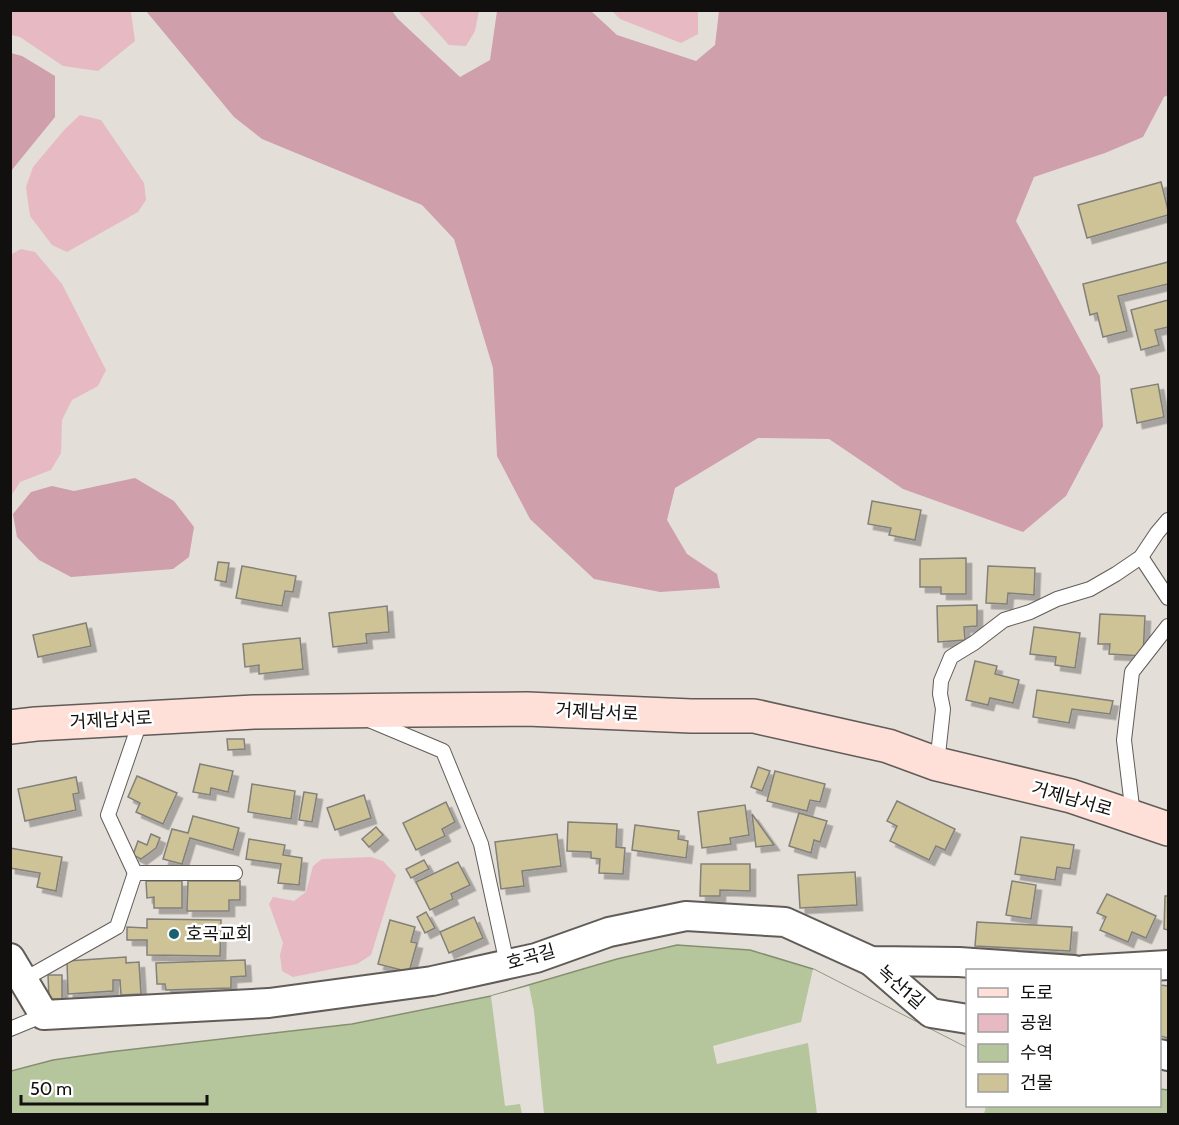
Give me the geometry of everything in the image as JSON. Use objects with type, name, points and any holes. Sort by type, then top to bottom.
[{"type":"main road","name":"거제남서로","points":[[10,727],[254,712],[527,709],[691,717],[754,716],[888,746],[937,764],[1071,796],[1168,829]]},
{"type":"street","name":"호곡길","points":[[44,1015],[269,1004],[432,981],[536,958],[609,932],[686,916],[785,922],[871,961],[959,962],[1060,969]]},
{"type":"street","name":"녹산1길","points":[[871,961],[931,1013],[966,1019]]},
{"type":"street","points":[[1101,969],[1168,965]]},
{"type":"street","points":[[17,969],[44,1015]]},
{"type":"lane","points":[[937,764],[943,709],[940,694],[941,681],[951,657],[1004,620],[1090,589],[1116,574],[1141,557],[1168,520]]},
{"type":"lane","points":[[1141,557],[1168,598]]},
{"type":"lane","points":[[1133,817],[1124,740],[1132,672],[1168,626]]},
{"type":"lane","points":[[345,711],[443,751],[481,844],[507,964]]},
{"type":"lane","points":[[17,969],[117,927],[135,873],[108,815],[141,718]]},
{"type":"lane","points":[[135,873],[235,873]]},
{"type":"lane","points":[[10,1029],[44,1015]]},
{"type":"green space","points":[[11,10],[128,11],[131,12],[135,41],[98,71],[63,66],[20,37],[11,35]]},
{"type":"green space","points":[[418,11],[479,11],[475,31],[466,46],[449,45]]},
{"type":"green space","points":[[612,11],[698,11],[698,34],[681,43],[620,19]]},
{"type":"green space","points":[[80,115],[101,120],[144,183],[146,200],[138,212],[67,252],[52,245],[30,216],[26,187],[33,167]]},
{"type":"green space","points":[[21,249],[35,252],[62,284],[106,370],[98,386],[72,400],[62,420],[61,453],[51,470],[20,482],[11,496],[10,255]]},
{"type":"green space","points":[[371,857],[383,861],[396,875],[371,955],[357,964],[293,977],[282,971],[280,955],[283,943],[269,904],[273,897],[294,901],[306,892],[313,866],[322,859]]},
{"type":"shaded area","points":[[146,11],[392,11],[460,77],[490,60],[497,11],[591,11],[617,35],[696,61],[715,45],[719,11],[1168,11],[1168,95],[1164,97],[1143,137],[1105,153],[1034,177],[1016,221],[1100,376],[1103,426],[1066,496],[1023,532],[903,489],[829,439],[758,438],[675,488],[667,520],[687,554],[717,574],[720,588],[660,592],[594,579],[530,519],[497,456],[493,368],[454,239],[422,205],[262,139],[234,117]]},
{"type":"shaded area","points":[[11,53],[22,56],[55,76],[55,117],[11,171]]},
{"type":"shaded area","points":[[135,478],[174,501],[194,527],[189,557],[173,569],[71,577],[39,560],[17,537],[13,514],[31,492],[52,486],[74,491]]},
{"type":"water","points":[[677,945],[750,950],[813,969],[966,1047],[966,1107],[1161,1107],[1161,1089],[1168,1090],[1168,1114],[11,1114],[11,1071],[53,1060],[352,1024],[491,996],[617,959]]},
{"type":"pier","points":[[813,969],[966,1047],[966,1107],[986,1107],[984,1114],[817,1114],[808,1043],[717,1064],[713,1046],[801,1022]]},
{"type":"pier","points":[[529,986],[534,1011],[544,1114],[522,1114],[520,1104],[505,1106],[491,996]]},
{"type":"building","points":[[1161,182],[1168,215],[1087,238],[1078,205]]},
{"type":"building","points":[[1168,262],[1168,284],[1118,296],[1127,331],[1103,337],[1097,313],[1090,315],[1083,284]]},
{"type":"building","points":[[1168,300],[1168,327],[1155,330],[1159,345],[1141,350],[1131,310]]},
{"type":"building","points":[[1158,384],[1164,417],[1137,423],[1131,389]]},
{"type":"building","points":[[872,501],[921,510],[915,540],[889,535],[891,528],[868,524]]},
{"type":"building","points":[[966,558],[966,594],[941,594],[941,587],[920,587],[920,559]]},
{"type":"building","points":[[218,562],[229,563],[226,582],[215,580]]},
{"type":"building","points":[[242,566],[296,576],[293,592],[285,591],[282,606],[236,598]]},
{"type":"building","points":[[988,566],[1035,568],[1034,595],[1008,593],[1007,604],[986,603]]},
{"type":"building","points":[[977,605],[977,626],[964,627],[965,640],[938,642],[937,606]]},
{"type":"building","points":[[387,606],[389,632],[366,634],[367,643],[333,647],[329,613]]},
{"type":"building","points":[[1100,614],[1145,616],[1143,656],[1109,654],[1110,644],[1098,644]]},
{"type":"building","points":[[86,623],[91,646],[38,657],[33,635]]},
{"type":"building","points":[[1034,627],[1080,633],[1075,668],[1055,665],[1056,657],[1030,654]]},
{"type":"building","points":[[300,638],[303,669],[259,674],[259,665],[245,667],[243,644]]},
{"type":"building","points":[[975,661],[997,666],[995,674],[1019,680],[1013,703],[990,698],[988,705],[966,700]]},
{"type":"building","points":[[1037,690],[1113,701],[1110,714],[1072,709],[1069,723],[1033,717]]},
{"type":"building","points":[[227,739],[244,739],[245,749],[228,750]]},
{"type":"building","points":[[200,764],[233,771],[228,792],[211,788],[210,795],[193,792]]},
{"type":"building","points":[[758,767],[770,771],[762,791],[751,787]]},
{"type":"building","points":[[775,771],[825,784],[820,802],[810,800],[807,811],[767,801]]},
{"type":"building","points":[[137,776],[177,793],[163,824],[136,812],[140,803],[128,797]]},
{"type":"building","points":[[76,777],[79,793],[73,794],[76,810],[25,821],[18,789]]},
{"type":"building","points":[[252,784],[295,791],[291,819],[248,812]]},
{"type":"building","points":[[304,792],[317,794],[312,822],[299,820]]},
{"type":"building","points":[[364,795],[371,818],[335,830],[327,808]]},
{"type":"building","points":[[897,801],[955,829],[945,850],[936,846],[929,860],[890,841],[897,826],[887,821]]},
{"type":"building","points":[[446,802],[455,822],[442,829],[445,836],[416,850],[403,823]]},
{"type":"building","points":[[745,805],[749,835],[730,838],[731,844],[702,848],[698,812]]},
{"type":"building","points":[[799,813],[827,821],[820,842],[814,840],[811,853],[789,846]]},
{"type":"building","points":[[752,814],[774,845],[756,847]]},
{"type":"building","points":[[193,816],[239,828],[233,850],[190,838],[182,864],[163,859],[172,829],[188,833]]},
{"type":"building","points":[[568,822],[617,824],[616,847],[625,848],[623,874],[599,873],[600,859],[591,858],[591,852],[567,851]]},
{"type":"building","points":[[635,825],[679,831],[678,839],[688,841],[686,858],[632,850]]},
{"type":"building","points":[[376,827],[383,835],[369,847],[362,839]]},
{"type":"building","points":[[151,834],[160,838],[156,848],[141,859],[133,855],[138,841],[147,845]]},
{"type":"building","points":[[557,834],[561,866],[522,871],[524,886],[501,889],[495,842]]},
{"type":"building","points":[[1021,837],[1074,845],[1070,869],[1057,867],[1055,880],[1015,874]]},
{"type":"building","points":[[249,839],[285,845],[283,855],[302,858],[299,885],[278,883],[281,864],[246,859]]},
{"type":"building","points":[[10,848],[62,857],[56,891],[37,887],[40,873],[10,868]]},
{"type":"building","points":[[424,860],[429,869],[411,878],[406,869]]},
{"type":"building","points":[[458,862],[470,885],[451,894],[453,899],[430,910],[416,882]]},
{"type":"building","points":[[701,864],[750,864],[750,891],[720,890],[720,896],[700,896]]},
{"type":"building","points":[[855,872],[857,905],[800,908],[798,875]]},
{"type":"building","points":[[146,881],[182,881],[182,908],[154,908],[154,897],[147,898]]},
{"type":"building","points":[[188,881],[240,881],[240,900],[229,900],[229,911],[187,911]]},
{"type":"building","points":[[1012,881],[1036,885],[1031,919],[1006,915]]},
{"type":"building","points":[[1107,894],[1156,916],[1146,938],[1132,932],[1128,942],[1100,930],[1106,917],[1097,913]]},
{"type":"building","points":[[1165,896],[1168,896],[1168,930],[1164,929]]},
{"type":"building","points":[[426,912],[435,928],[425,933],[417,917]]},
{"type":"building","points":[[474,917],[483,938],[449,953],[440,932]]},
{"type":"building","name":"호곡교회","points":[[147,919],[221,920],[220,956],[147,955],[147,940],[127,940],[127,927],[147,928]]},
{"type":"building","points":[[390,920],[415,927],[411,942],[417,943],[409,972],[378,964]]},
{"type":"building","points":[[977,922],[1072,927],[1070,951],[975,946]]},
{"type":"building","points":[[126,957],[126,963],[139,962],[141,994],[121,995],[120,980],[113,980],[113,991],[68,994],[67,961]]},
{"type":"building","points":[[245,960],[246,976],[231,977],[231,988],[166,990],[165,984],[157,984],[156,963]]},
{"type":"building","points":[[48,975],[62,975],[62,999],[49,999]]},
{"type":"building","points":[[1161,985],[1168,986],[1168,1038],[1161,1036]]},
{"type":"place","name":"호곡교회","points":[[174,934]]}]
